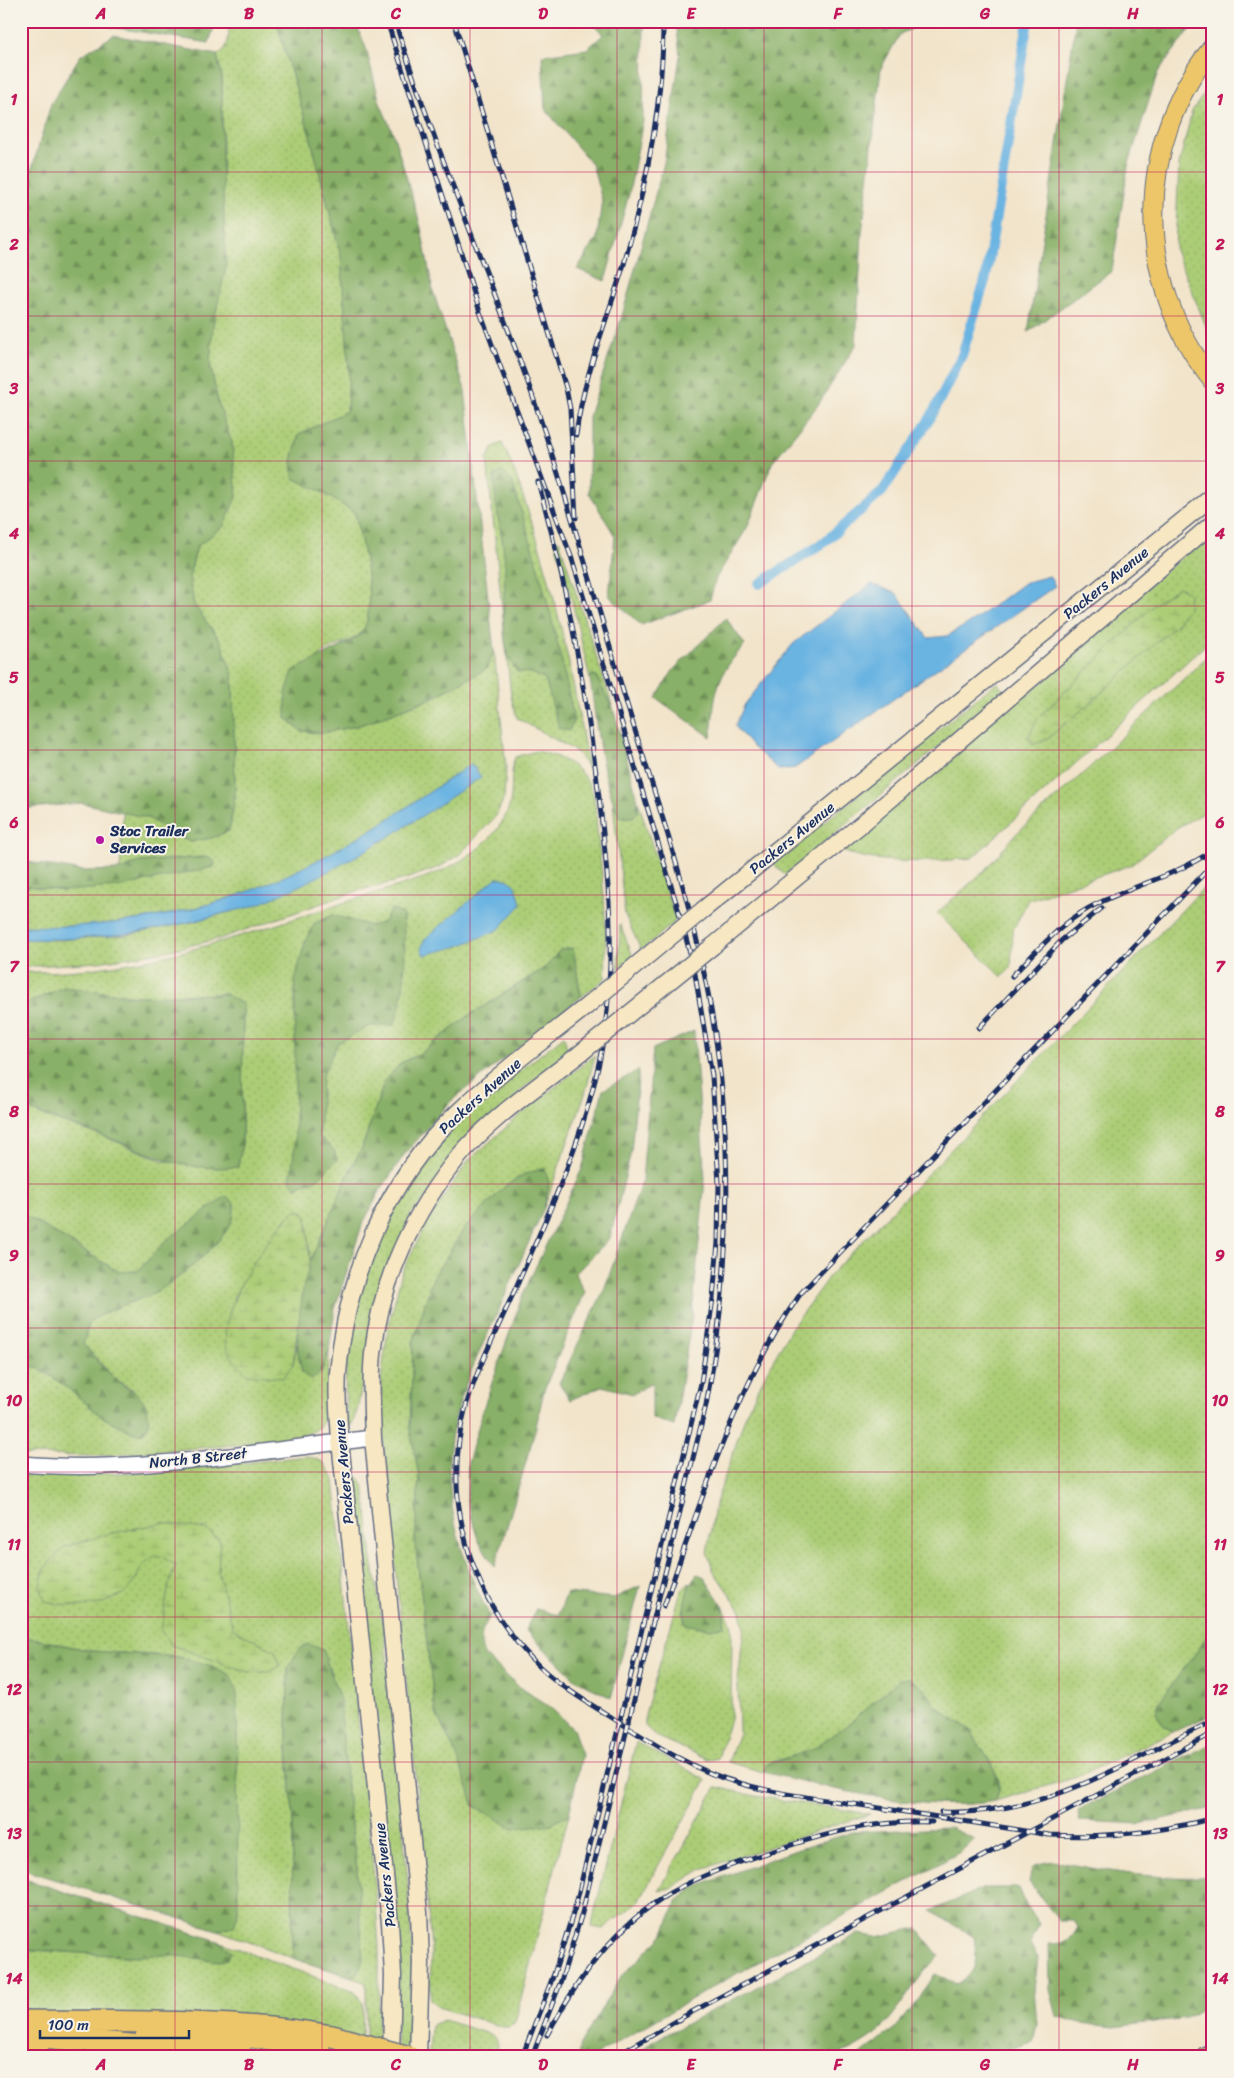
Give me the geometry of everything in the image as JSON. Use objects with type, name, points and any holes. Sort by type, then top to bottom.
[{"type":"highway","points":[[21,2021],[221,2024],[300,2031],[333,2049],[409,2057]]},
{"type":"highway","points":[[21,2034],[164,2048],[228,2057]]},
{"type":"highway","points":[[21,2054],[42,2057]]},
{"type":"highway","points":[[1207,2057],[1213,2055]]},
{"type":"main road","points":[[1213,47],[1188,82],[1172,113],[1162,143],[1154,207],[1156,244],[1171,307],[1186,340],[1213,381]]},
{"type":"main road","name":"Packers Avenue","points":[[391,2057],[393,1975],[390,1923],[340,1441],[338,1376],[348,1306],[364,1256],[383,1212],[407,1171],[455,1114],[494,1080],[1213,496]]},
{"type":"main road","name":"Packers Avenue","points":[[418,2057],[421,1962],[419,1913],[373,1438],[371,1379],[379,1317],[395,1265],[413,1224],[461,1154],[495,1122],[864,822],[1213,523]]},
{"type":"main road","points":[[21,2031],[217,2041],[264,2047],[308,2057]]},
{"type":"street","name":"North B Street","points":[[21,1464],[70,1466],[163,1462],[373,1438]]},
{"type":"green space","points":[[112,21],[216,21],[209,43],[111,27]]},
{"type":"green space","points":[[229,21],[276,21],[311,139],[341,256],[349,370],[347,411],[293,477],[322,492],[355,513],[368,576],[369,612],[366,626],[359,635],[328,650],[319,657],[286,718],[302,731],[323,733],[360,725],[430,699],[486,669],[494,651],[506,767],[504,798],[496,816],[459,855],[440,867],[406,879],[357,891],[222,938],[163,952],[98,962],[21,967],[21,939],[61,940],[127,935],[196,921],[258,904],[478,771],[471,764],[392,817],[337,850],[281,878],[224,900],[138,920],[80,926],[21,926],[21,885],[63,891],[204,857],[140,862],[120,870],[123,812],[148,818],[190,842],[229,831],[235,798],[233,675],[220,640],[194,605],[189,576],[197,546],[224,526],[218,403],[210,363],[222,166],[222,78],[217,55],[227,45]]},
{"type":"green space","points":[[276,21],[355,21],[366,48],[380,103],[393,133],[421,228],[433,291],[465,390],[494,651],[486,669],[430,699],[360,725],[323,733],[301,731],[286,718],[286,693],[293,671],[361,634],[366,624],[369,593],[355,513],[322,492],[293,478],[292,460],[299,434],[347,411],[349,370],[341,256],[311,139]]},
{"type":"green space","points":[[592,21],[644,21],[643,121],[629,194],[605,281],[577,269],[597,238],[602,200],[592,164],[545,109],[542,55],[587,49],[603,35]]},
{"type":"green space","points":[[676,21],[928,21],[900,34],[881,68],[862,233],[856,345],[818,405],[772,463],[747,528],[716,578],[710,600],[641,625],[609,596],[615,536],[589,493],[589,416],[622,316],[664,163],[680,56]]},
{"type":"green space","points":[[1076,21],[1196,21],[1158,72],[1128,166],[1112,271],[1028,332]]},
{"type":"green space","points":[[114,35],[217,55],[222,78],[222,166],[226,267],[213,325],[210,363],[218,403],[232,443],[237,496],[224,526],[197,546],[189,576],[194,605],[220,640],[233,675],[235,798],[229,831],[212,838],[190,842],[148,818],[82,803],[21,809],[21,206],[51,104],[80,56]]},
{"type":"green space","points":[[1213,81],[1213,343],[1175,250],[1179,165],[1192,111]]},
{"type":"green space","points":[[502,443],[520,487],[548,576],[571,671],[588,768],[577,752],[517,718],[511,697],[487,459],[493,447]]},
{"type":"green space","points":[[502,471],[512,481],[547,600],[562,660],[574,721],[569,731],[559,728],[545,679],[531,673],[517,672],[510,661],[506,649],[504,635],[505,564],[495,498],[494,476]]},
{"type":"green space","points":[[1213,531],[1213,638],[972,858],[941,861],[906,861],[872,859],[842,851],[1081,641]]},
{"type":"green space","points":[[559,540],[614,711],[596,676],[592,675],[590,679],[572,601],[555,541]]},
{"type":"green space","points":[[1179,587],[1189,593],[1188,608],[1177,624],[1090,703],[1047,739],[1033,745],[1028,737],[1038,718],[1157,602]]},
{"type":"green space","points":[[726,618],[745,645],[727,667],[718,687],[711,737],[656,698],[674,669]]},
{"type":"green space","points":[[1213,651],[1213,808],[1178,827],[1131,865],[1028,900],[1013,930],[1011,968],[1002,977],[937,913],[984,871],[1017,833]]},
{"type":"green space","points":[[592,675],[596,676],[614,711],[638,801],[638,812],[633,817],[620,818],[608,785],[597,732],[590,679]]},
{"type":"green space","points":[[997,682],[1004,692],[785,875],[773,864]]},
{"type":"green space","points":[[536,751],[552,755],[573,766],[589,784],[593,794],[604,904],[605,979],[581,997],[573,948],[560,950],[546,967],[467,1017],[421,1053],[401,1063],[385,1080],[362,1148],[351,1168],[310,1262],[307,1218],[286,1219],[256,1260],[233,1298],[293,1364],[297,1345],[302,1373],[321,1373],[329,1351],[327,1415],[323,1422],[312,1431],[298,1437],[275,1442],[95,1456],[21,1455],[21,1366],[38,1367],[73,1392],[102,1417],[135,1391],[115,1379],[83,1344],[90,1321],[110,1309],[151,1295],[214,1245],[233,1219],[234,1203],[167,1240],[138,1271],[119,1272],[21,1213],[21,1105],[41,1115],[105,1137],[164,1161],[238,1167],[242,1144],[243,1005],[225,994],[135,996],[64,987],[21,1006],[21,972],[96,968],[132,963],[203,947],[439,872],[471,854],[490,838],[498,828],[509,807],[512,769],[515,757]]},
{"type":"green space","points":[[638,801],[676,921],[641,950],[625,915],[613,803],[620,818],[638,812]]},
{"type":"green space","points":[[211,858],[215,862],[214,867],[119,887],[63,891],[21,885],[21,861],[83,871],[120,870],[140,862]]},
{"type":"green space","points":[[1213,878],[1213,1630],[1159,1702],[1163,1725],[1173,1732],[1077,1777],[995,1801],[999,1791],[999,1781],[989,1760],[970,1730],[938,1708],[924,1689],[888,1689],[840,1731],[810,1751],[766,1765],[763,1772],[728,1762],[739,1733],[738,1681],[744,1626],[741,1611],[714,1572],[707,1552],[715,1506],[747,1411],[766,1373],[792,1327],[830,1275]]},
{"type":"green space","points":[[391,909],[403,914],[404,942],[404,984],[394,1025],[369,1026],[338,1043],[322,1076],[319,1136],[334,1150],[337,1160],[319,1178],[296,1187],[290,1180],[295,1146],[295,980],[306,939],[315,923],[333,915],[371,926],[384,922]]},
{"type":"green space","points":[[620,924],[633,957],[618,968]]},
{"type":"green space","points":[[573,948],[581,997],[451,1101],[404,1155],[380,1191],[362,1225],[335,1308],[329,1351],[321,1373],[311,1380],[302,1373],[297,1345],[298,1321],[303,1289],[310,1262],[351,1168],[362,1148],[385,1080],[401,1063],[421,1053],[467,1017],[546,967],[560,950]]},
{"type":"green space","points":[[64,987],[135,996],[225,994],[243,1004],[242,1144],[238,1167],[200,1167],[169,1160],[21,1105],[21,1006]]},
{"type":"green space","points":[[694,1031],[705,1179],[692,1316],[674,1426],[652,1418],[652,1382],[633,1394],[602,1386],[570,1400],[559,1383],[604,1290],[642,1181],[653,1049]]},
{"type":"green space","points":[[564,1036],[568,1052],[520,1091],[411,1214],[363,1380],[357,1411],[352,1424],[348,1426],[345,1388],[348,1349],[356,1308],[368,1268],[385,1229],[404,1193],[426,1160],[464,1118],[520,1070]]},
{"type":"green space","points":[[595,1055],[585,1094],[544,1208],[549,1183],[525,1174],[504,1187],[464,1229],[433,1278],[413,1343],[410,1429],[419,1476],[415,1541],[435,1711],[457,1756],[552,1824],[569,1814],[515,2022],[510,2027],[503,2027],[438,2007],[430,1999],[431,1949],[382,1431],[381,1380],[388,1327],[402,1272],[427,1222],[468,1161],[520,1115]]},
{"type":"green space","points":[[639,1070],[631,1152],[610,1238],[575,1274],[585,1292],[544,1390],[535,1431],[495,1567],[478,1540],[467,1501],[468,1463],[485,1403],[523,1294],[582,1169],[603,1090]]},
{"type":"green space","points":[[545,1168],[549,1183],[544,1208],[465,1386],[454,1422],[449,1460],[451,1501],[459,1541],[472,1579],[490,1616],[482,1631],[481,1645],[484,1655],[517,1685],[551,1708],[573,1729],[582,1755],[569,1814],[552,1824],[513,1828],[474,1806],[457,1756],[435,1711],[415,1541],[419,1476],[410,1429],[413,1343],[433,1278],[464,1229],[504,1187],[525,1174]]},
{"type":"green space","points":[[226,1196],[234,1203],[233,1218],[220,1239],[209,1251],[171,1283],[90,1321],[83,1344],[114,1378],[135,1392],[143,1400],[146,1405],[148,1419],[147,1427],[142,1434],[132,1432],[102,1417],[73,1392],[38,1367],[21,1366],[21,1213],[119,1272],[138,1271],[167,1240]]},
{"type":"green space","points":[[295,1211],[303,1211],[307,1218],[310,1262],[303,1289],[293,1364],[283,1378],[247,1374],[233,1359],[227,1349],[226,1333],[229,1314],[246,1275],[258,1256],[283,1223]]},
{"type":"green space","points":[[308,1456],[323,1462],[334,1479],[374,1878],[379,1947],[379,2040],[366,2036],[366,1983],[352,1977],[358,1973],[357,1869],[349,1811],[288,1669],[287,1735],[293,1816],[292,1947],[293,1956],[298,1960],[217,1930],[234,1927],[230,1675],[212,1666],[179,1657],[92,1651],[21,1636],[21,1472],[81,1474],[159,1472]]},
{"type":"green space","points":[[353,1472],[362,1482],[365,1492],[372,1559],[385,1636],[412,1948],[411,2050],[397,2046],[351,1475]]},
{"type":"green space","points":[[163,1523],[205,1529],[220,1540],[218,1571],[233,1629],[275,1651],[280,1665],[269,1672],[248,1672],[171,1645],[161,1631],[169,1584],[176,1565],[158,1555],[143,1566],[128,1590],[107,1601],[90,1606],[81,1606],[45,1601],[40,1586],[44,1569],[64,1547],[112,1533]]},
{"type":"green space","points":[[697,1574],[703,1576],[723,1606],[725,1626],[711,1629],[685,1624],[686,1598],[690,1585]]},
{"type":"green space","points":[[690,1582],[683,1612],[685,1624],[725,1626],[723,1606],[732,1625],[731,1716],[718,1758],[710,1760],[655,1736],[645,1726],[645,1714],[681,1591]]},
{"type":"green space","points":[[640,1586],[611,1698],[575,1679],[525,1630],[536,1609],[558,1615],[567,1593],[614,1598]]},
{"type":"green space","points":[[1213,1630],[1213,1714],[1173,1732],[1163,1725],[1156,1713],[1159,1702]]},
{"type":"green space","points":[[21,1636],[92,1651],[179,1657],[212,1666],[230,1675],[237,1692],[238,1913],[234,1927],[217,1930],[21,1869]]},
{"type":"green space","points":[[308,1644],[323,1650],[340,1700],[349,1811],[357,1869],[363,1960],[358,1973],[352,1977],[298,1960],[293,1956],[293,1816],[287,1735],[288,1669],[298,1650]]},
{"type":"green space","points":[[910,1678],[924,1689],[938,1708],[970,1730],[989,1760],[999,1781],[999,1791],[995,1801],[969,1804],[910,1802],[848,1792],[763,1772],[766,1765],[811,1750],[847,1725],[900,1679]]},
{"type":"green space","points":[[636,1742],[706,1780],[638,1902],[603,1929],[592,1927],[595,1910]]},
{"type":"green space","points":[[1213,1743],[1213,1808],[1139,1824],[1079,1821],[1078,1810]]},
{"type":"green space","points":[[716,1787],[756,1796],[870,1814],[702,1869],[673,1887],[659,1891]]},
{"type":"green space","points":[[950,1828],[975,1839],[960,1852],[716,1985],[592,2057],[578,2056],[580,2045],[620,1978],[663,1935],[677,1901],[693,1888],[796,1850],[853,1832]]},
{"type":"green space","points":[[1053,1861],[1153,1876],[1213,1876],[1213,2002],[1186,2018],[1113,2027],[1081,2023],[1057,2016],[1050,1990],[1049,1944],[1067,1941],[1073,1936],[1078,1927],[1074,1921],[1059,1921],[1029,1882],[1032,1868],[1038,1864]]},
{"type":"green space","points":[[21,1878],[218,1941],[231,1951],[228,1959],[219,1961],[169,1955],[125,1956],[21,1949]]},
{"type":"green space","points":[[984,1888],[1019,1888],[1026,1904],[1039,1924],[1030,1944],[1038,1958],[1034,1989],[1037,2024],[1033,2042],[982,2057],[858,2057],[895,2028],[919,1999],[935,1974],[957,1984],[973,1970],[976,1958],[974,1937],[931,1911]]},
{"type":"green space","points":[[917,1928],[939,1956],[923,1973],[897,2010],[877,2033],[833,2057],[631,2057],[652,2042],[858,1934],[876,1937]]},
{"type":"green space","points":[[218,1941],[355,1992],[363,2004],[362,2036],[21,2013],[21,1949],[125,1956],[231,1951]]},
{"type":"green space","points":[[444,2020],[492,2035],[498,2043],[497,2057],[429,2055],[431,2025]]},
{"type":"water","points":[[1049,576],[1055,586],[795,768],[779,770],[752,746],[735,726],[745,704],[793,644],[871,584],[896,593],[928,638],[947,636],[973,621],[1024,583]]},
{"type":"water","points":[[471,764],[481,777],[455,795],[374,846],[318,876],[261,903],[168,927],[144,931],[71,939],[21,939],[21,926],[80,926],[138,920],[196,908],[252,890],[309,864],[365,833]]},
{"type":"water","points":[[496,878],[502,878],[514,885],[517,889],[521,905],[498,930],[459,946],[424,955],[421,949],[425,939]]},
{"type":"waterway","points":[[759,584],[822,544],[882,492],[931,417],[962,355],[986,277],[1028,21]]},
{"type":"railway","points":[[387,21],[480,312],[572,559],[679,912],[694,968],[712,1076],[719,1183],[718,1243],[713,1298],[701,1383],[576,1904],[554,1974],[522,2057]]},
{"type":"railway","points":[[395,21],[425,112],[541,421],[669,839],[688,903],[703,968],[713,1022],[725,1131],[726,1241],[722,1296],[706,1405],[582,1913],[561,1981],[532,2057]]},
{"type":"railway","points":[[454,21],[566,388],[570,409],[576,518]]},
{"type":"railway","points":[[576,435],[579,413],[590,370],[624,264],[640,205],[657,113],[663,51],[663,21]]},
{"type":"railway","points":[[538,482],[565,590],[591,736],[608,880],[610,915],[609,986],[600,1058],[593,1089],[574,1149],[539,1236],[481,1366],[465,1410],[459,1443],[457,1477],[459,1510],[466,1543],[477,1575],[492,1605],[510,1633],[532,1659],[565,1687],[589,1704],[681,1759],[709,1773],[739,1783],[796,1795],[1049,1835],[1091,1836],[1152,1831],[1213,1818]]},
{"type":"railway","points":[[1012,976],[1048,939],[1089,908],[1183,867],[1213,850]]},
{"type":"railway","points":[[664,1606],[707,1485],[739,1405],[757,1366],[801,1293],[1213,864]]},
{"type":"railway","points":[[979,1028],[1062,940],[1102,908]]},
{"type":"railway","points":[[941,1812],[980,1811],[1016,1806],[1050,1796],[1114,1770],[1213,1721]]},
{"type":"railway","points":[[615,2057],[690,2013],[1213,1733]]},
{"type":"railway","points":[[547,2035],[571,1994],[599,1955],[632,1922],[670,1893],[696,1879],[724,1868],[817,1837],[873,1825],[932,1822]]},
{"type":"place","name":"Stoc Trailer Services","points":[[100,840]]}]
